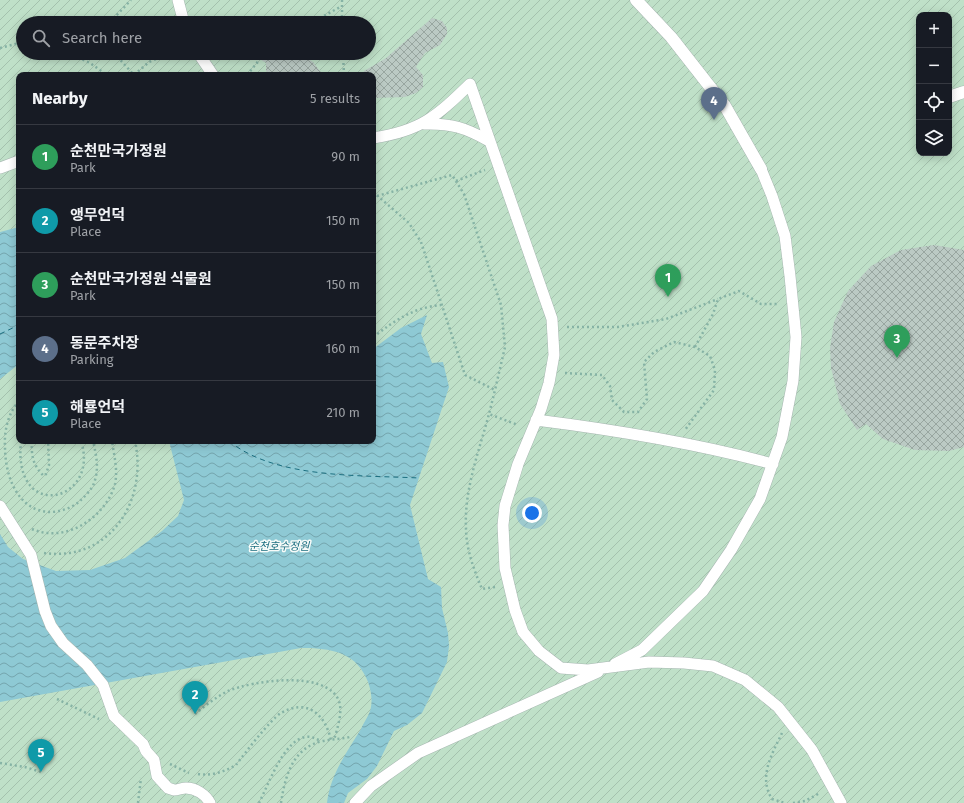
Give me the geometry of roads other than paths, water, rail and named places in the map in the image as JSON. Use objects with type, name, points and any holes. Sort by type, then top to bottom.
[{"type":"street","points":[[178,0],[182,16]]},
{"type":"street","points":[[355,803],[371,786],[418,753],[608,668],[642,650],[703,591],[731,550],[760,499],[773,464],[782,437],[793,381],[796,337],[784,236],[772,196],[761,169],[725,106],[671,37],[636,0]]},
{"type":"street","points":[[203,60],[211,72]]},
{"type":"street","points":[[376,137],[402,132],[423,124],[439,114],[470,84],[552,318],[554,355],[551,372],[534,425],[518,464],[505,506],[502,541],[509,584],[515,610],[523,632],[539,651],[561,668],[575,670],[608,668],[649,662],[684,663],[713,666],[745,680],[778,707],[812,750],[841,803]]},
{"type":"street","points":[[952,96],[964,92]]},
{"type":"street","points":[[423,124],[456,125],[470,130],[489,141]]},
{"type":"street","points":[[0,168],[16,162]]},
{"type":"street","points":[[534,425],[602,429],[727,452],[773,464]]},
{"type":"street","points":[[0,506],[31,555],[45,611],[51,626],[63,643],[87,665],[103,685],[114,716],[143,744],[146,751],[154,760],[157,776],[160,782],[174,790],[185,788],[194,790],[202,794],[210,803]]},
{"type":"water","points":[[16,228],[16,366],[0,379],[0,232]]},
{"type":"water","name":"순천호수정원","points":[[427,315],[421,334],[432,363],[443,362],[449,387],[410,505],[428,579],[441,587],[442,608],[448,633],[449,646],[447,662],[422,713],[407,725],[394,731],[377,766],[367,779],[348,793],[344,803],[327,803],[329,793],[335,773],[368,715],[371,707],[371,698],[367,680],[358,665],[351,659],[336,652],[301,648],[0,702],[0,534],[8,547],[23,559],[56,571],[90,570],[125,558],[162,531],[178,516],[184,500],[170,444],[376,444],[376,347],[401,328]]},
{"type":"place","name":"동문주차장","points":[[714,120]]},
{"type":"place","name":"순천만국가정원","points":[[668,297]]},
{"type":"place","name":"순천만국가정원 식물원","points":[[897,358]]},
{"type":"place","name":"앵무언덕","points":[[195,714]]},
{"type":"place","name":"해룡언덕","points":[[41,772]]}]
